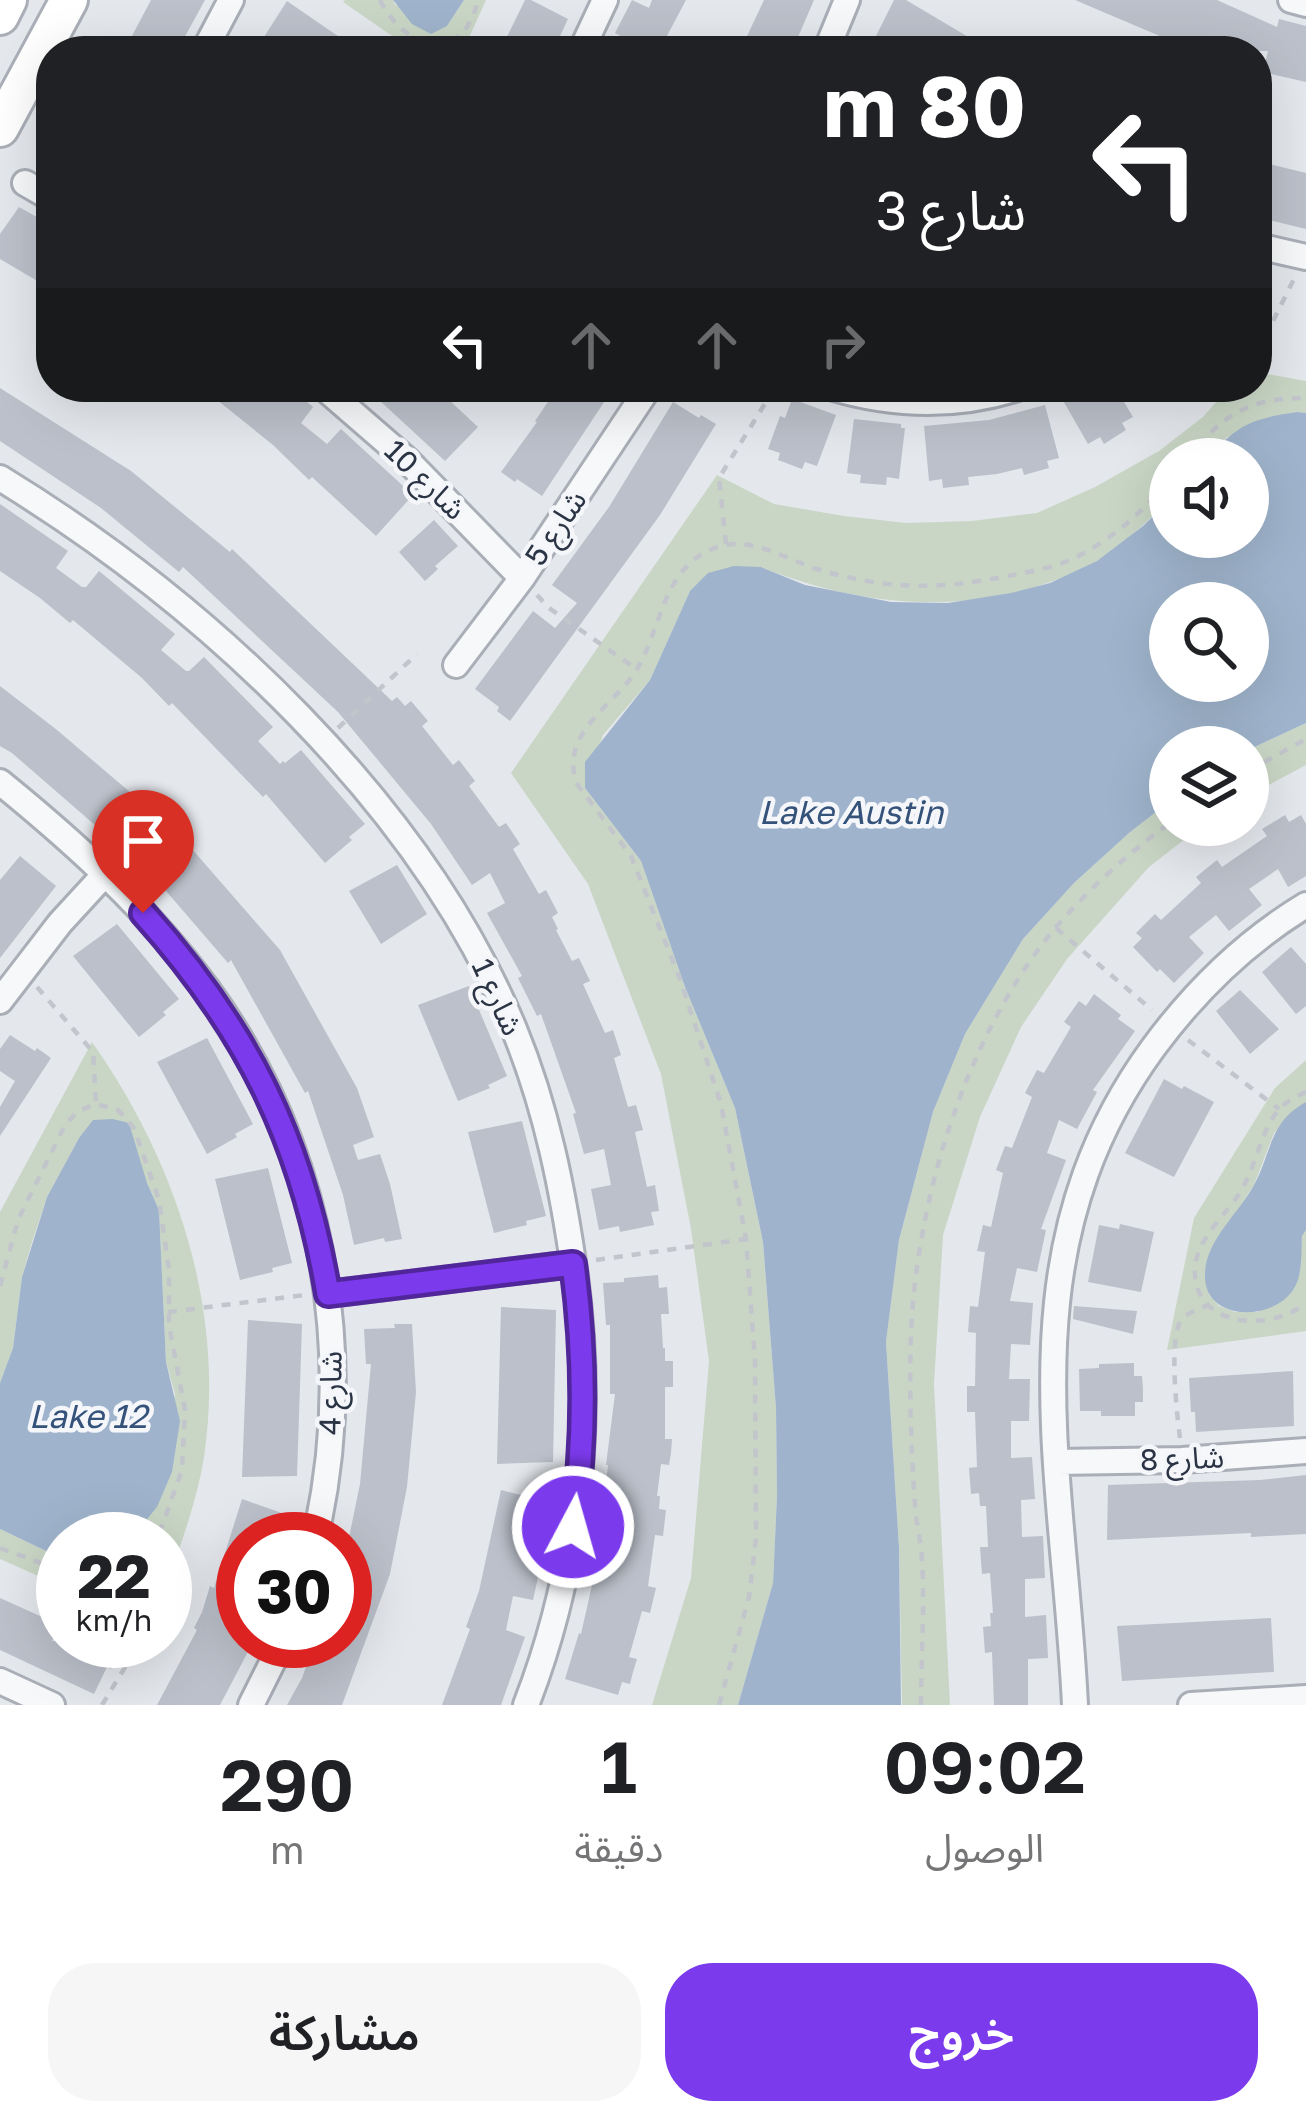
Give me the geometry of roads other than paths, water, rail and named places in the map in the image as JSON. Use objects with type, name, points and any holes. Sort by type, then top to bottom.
[{"type":"main road","points":[[0,16],[8,0]]},
{"type":"main road","points":[[50,36],[69,0]]},
{"type":"main road","points":[[0,128],[36,61]]},
{"type":"street","points":[[214,36],[231,0]]},
{"type":"street","points":[[588,36],[605,0]]},
{"type":"street","points":[[833,36],[847,0]]},
{"type":"street","points":[[1291,0],[1306,4]]},
{"type":"street","points":[[25,183],[36,189]]},
{"type":"street","points":[[1272,249],[1305,257]]},
{"type":"street","name":"شارع 10","points":[[340,402],[406,459],[523,578]]},
{"type":"street","name":"شارع 5","points":[[456,665],[523,578],[639,402]]},
{"type":"street","points":[[898,402],[948,402]]},
{"type":"street","name":"شارع 1","points":[[0,478],[172,602],[324,741],[365,787],[438,887],[514,1029],[541,1104],[561,1182],[581,1321],[583,1380],[577,1498],[556,1614],[526,1705]]},
{"type":"street","name":"شارع 4","points":[[0,782],[105,874],[182,956],[233,1028],[288,1138],[313,1215],[328,1294],[333,1421],[321,1512]]},
{"type":"street","points":[[0,1001],[60,922],[105,874]]},
{"type":"street","points":[[1076,1705],[1053,1415],[1054,1324],[1077,1197],[1110,1117],[1170,1026],[1240,952],[1306,905]]},
{"type":"street","points":[[328,1294],[573,1264]]},
{"type":"street","name":"شارع 8","points":[[1057,1462],[1306,1451]]},
{"type":"street","points":[[251,1705],[270,1668]]},
{"type":"street","points":[[0,1682],[52,1705]]},
{"type":"street","points":[[1191,1705],[1306,1698]]},
{"type":"water","points":[[393,0],[464,0],[447,26],[431,34],[412,24]]},
{"type":"water","name":"Lake Austin","points":[[1306,413],[1306,723],[1269,740],[1269,726],[1149,726],[1149,817],[1074,883],[1023,939],[965,1034],[933,1112],[899,1240],[886,1342],[899,1547],[901,1705],[738,1705],[773,1583],[776,1408],[763,1242],[735,1108],[685,987],[641,861],[585,788],[585,762],[650,680],[690,591],[708,573],[734,566],[761,567],[805,585],[891,602],[948,603],[1050,583],[1097,561],[1149,520],[1149,558],[1269,558],[1269,438],[1228,438],[1256,421]]},
{"type":"water","points":[[1306,1102],[1306,1230],[1296,1284],[1270,1308],[1240,1312],[1226,1308],[1207,1289],[1211,1249],[1254,1185],[1278,1128]]},
{"type":"water","name":"Lake 12","points":[[93,1120],[129,1123],[159,1210],[166,1362],[180,1421],[172,1472],[153,1512],[36,1512],[36,1546],[0,1529],[0,1383],[13,1348],[22,1277],[47,1197]]}]
